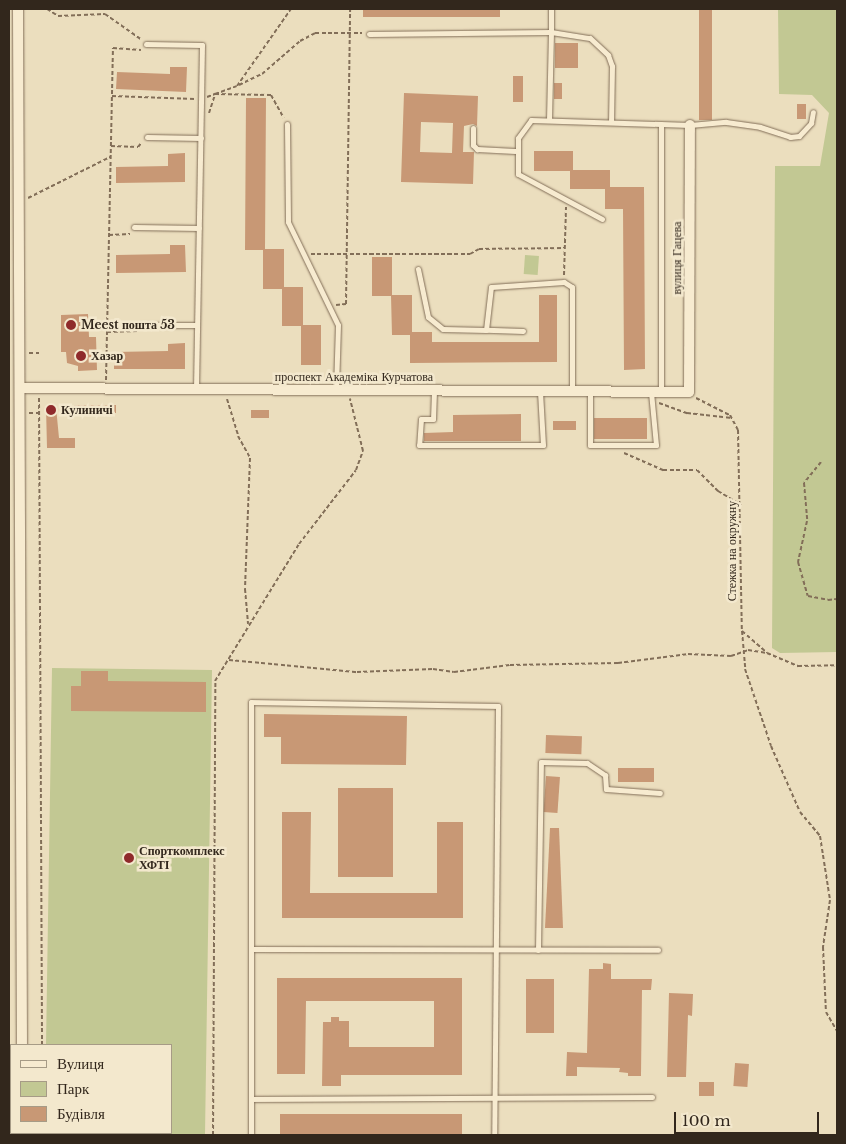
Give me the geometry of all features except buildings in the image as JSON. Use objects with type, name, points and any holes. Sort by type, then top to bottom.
[{"type":"street","points":[[18,9],[22,1044]]},
{"type":"street","name":"вулиця Гацева","points":[[689,392],[690,125]]},
{"type":"street","name":"проспект Академіка Курчатова","points":[[20,388],[689,392]]},
{"type":"lane","points":[[549,118],[551,9]]},
{"type":"lane","points":[[369,34],[551,32],[590,38],[608,55],[612,66],[611,122]]},
{"type":"lane","points":[[146,44],[202,45],[196,389]]},
{"type":"lane","points":[[602,219],[518,174],[515,150],[518,138],[532,120],[549,118],[690,125],[726,122],[760,127],[790,137],[800,136],[811,123],[814,112]]},
{"type":"lane","points":[[288,124],[288,222],[338,325],[336,390]]},
{"type":"lane","points":[[590,391],[590,445],[656,445],[660,124]]},
{"type":"lane","points":[[473,128],[473,145],[477,149],[515,150]]},
{"type":"lane","points":[[147,137],[201,138]]},
{"type":"lane","points":[[134,227],[199,228]]},
{"type":"lane","points":[[418,269],[428,317],[444,329],[523,331]]},
{"type":"lane","points":[[486,330],[491,287],[564,282],[572,287],[572,391]]},
{"type":"lane","points":[[142,325],[196,325]]},
{"type":"lane","points":[[434,390],[433,419],[421,420],[419,445],[543,445],[540,391]]},
{"type":"lane","points":[[251,1135],[251,702],[498,706],[494,1135]]},
{"type":"lane","points":[[538,950],[541,762],[587,763],[605,776],[606,789],[660,793]]},
{"type":"lane","points":[[251,948],[658,950]]},
{"type":"lane","points":[[251,1099],[652,1097]]},
{"type":"path","points":[[47,9],[58,16],[105,14],[146,44]]},
{"type":"path","points":[[237,86],[291,9]]},
{"type":"path","points":[[328,306],[346,304],[350,9]]},
{"type":"path","points":[[206,120],[215,94],[262,74],[300,41],[315,32],[350,31],[369,34]]},
{"type":"path","points":[[106,388],[113,48],[147,50]]},
{"type":"path","points":[[111,146],[138,146],[147,137]]},
{"type":"path","points":[[19,209],[28,198],[46,187],[110,157]]},
{"type":"path","points":[[564,282],[566,200]]},
{"type":"path","points":[[109,235],[129,235],[134,227]]},
{"type":"path","points":[[303,253],[347,256],[470,254],[478,249],[565,248]]},
{"type":"path","points":[[106,332],[137,332],[142,325]]},
{"type":"path","points":[[38,388],[42,1044]]},
{"type":"path","points":[[224,389],[238,436],[250,458],[245,598],[248,625]]},
{"type":"path","points":[[656,392],[668,409],[734,419]]},
{"type":"path","points":[[689,392],[734,419]]},
{"type":"path","name":"Стежка на окружну","points":[[734,419],[739,438],[744,669],[771,746],[800,812],[820,836],[830,900],[823,947],[826,1012],[837,1031]]},
{"type":"path","points":[[622,453],[664,470],[697,470],[718,491],[741,505]]},
{"type":"path","points":[[822,462],[804,483],[807,521],[798,562],[808,596],[828,600],[837,599]]},
{"type":"path","points":[[742,631],[767,653]]},
{"type":"path","points":[[229,660],[357,672],[433,669],[454,672],[510,665],[618,663],[688,654],[731,656],[748,650],[767,653],[798,666],[837,665]]},
{"type":"green space","points":[[778,9],[837,9],[837,652],[780,653],[772,648],[775,166],[820,166],[829,113],[812,95],[779,94]]},
{"type":"green space","points":[[525,255],[539,256],[538,275],[524,274]]},
{"type":"green space","name":"Спорткомплекс ХФТІ","points":[[52,668],[212,670],[205,1135],[45,1135],[172,1134],[172,1044],[46,1044]]},
{"type":"place","name":"Meest пошта 53","points":[[71,325]]},
{"type":"place","name":"Хазар","points":[[81,356]]},
{"type":"place","name":"Кулиничі","points":[[51,410]]},
{"type":"place","name":"Спорткомплекс ХФТІ","points":[[129,858]]}]
